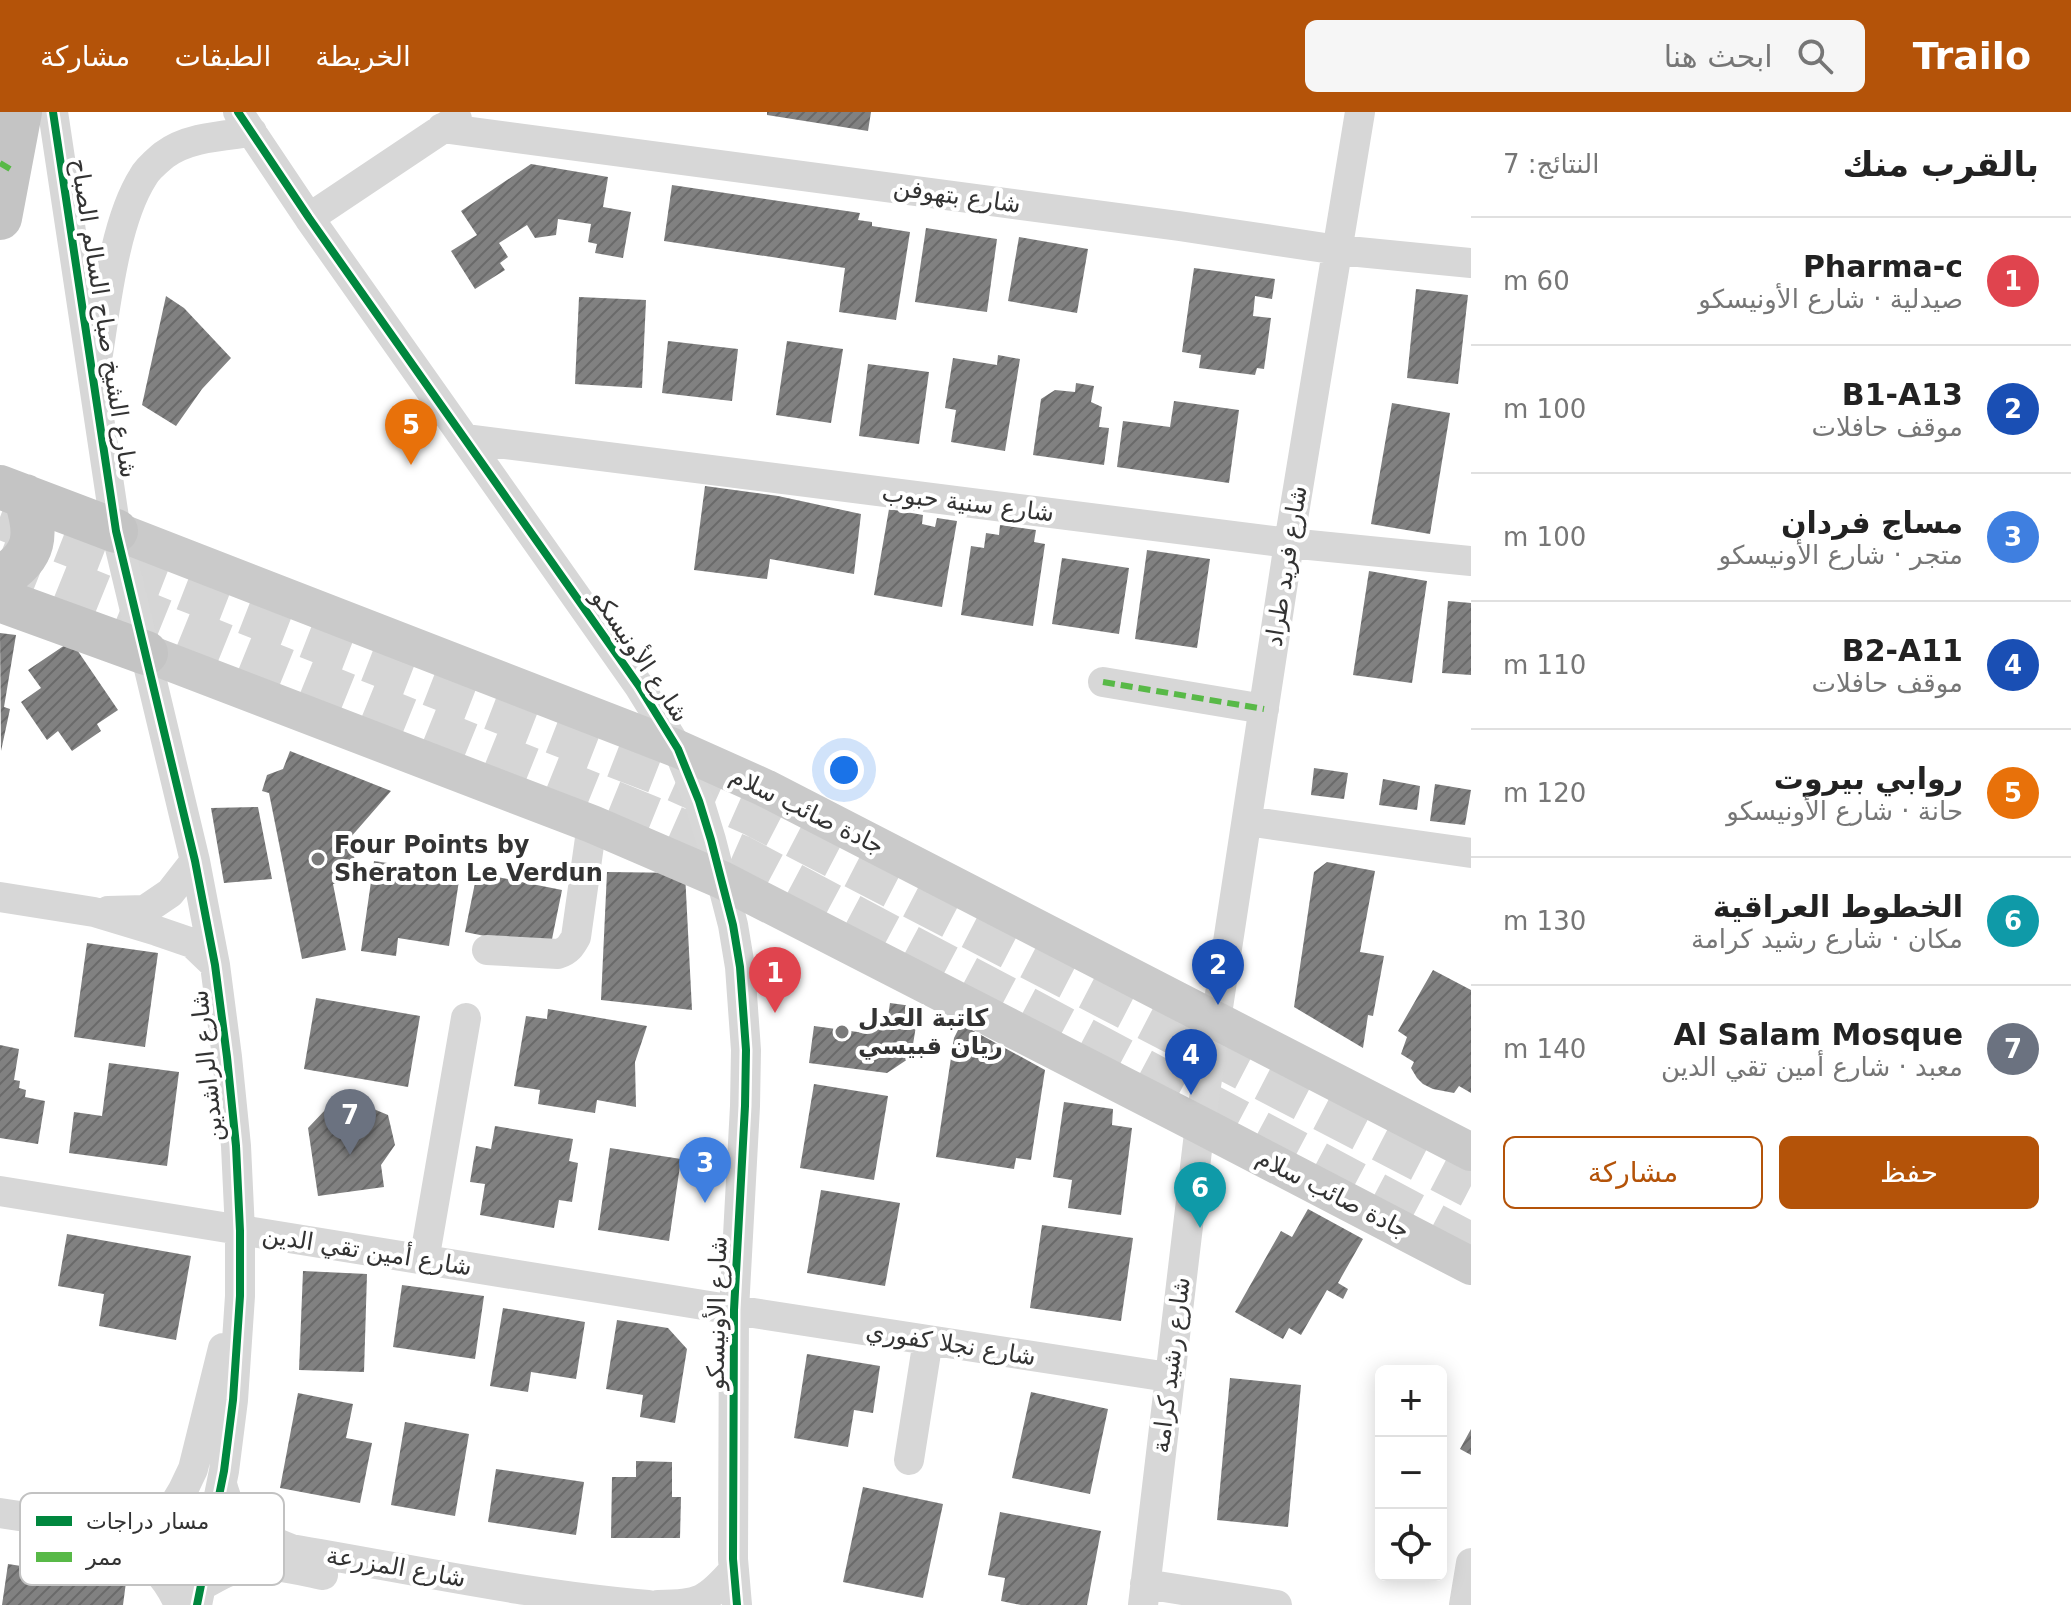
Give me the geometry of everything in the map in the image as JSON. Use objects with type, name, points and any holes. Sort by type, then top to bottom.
[{"type":"highway","points":[[0,218],[5,166],[20,112]]},
{"type":"highway","points":[[13,492],[116,531]]},
{"type":"highway","points":[[0,578],[24,559],[31,548],[34,533],[32,516],[13,492]]},
{"type":"highway","points":[[0,600],[146,653]]},
{"type":"main road","name":"جادة صائب سلام","points":[[116,531],[678,749],[765,788],[1471,1152]]},
{"type":"main road","name":"جادة صائب سلام","points":[[146,653],[592,824],[722,880],[1471,1266]]},
{"type":"street","name":"شارع الشيخ صباح السالم الصباح","points":[[53,112],[116,531]]},
{"type":"street","points":[[309,218],[469,112]]},
{"type":"street","name":"شارع فريد طراد","points":[[1218,1020],[1289,543],[1360,112]]},
{"type":"street","points":[[94,388],[113,265],[132,198],[144,175],[165,154],[245,122]]},
{"type":"street","name":"شارع الأونيسكو","points":[[245,122],[309,218],[639,686],[678,749],[699,801],[733,925],[740,967],[746,1050],[734,1310],[734,1570],[737,1605]]},
{"type":"street","name":"شارع بتهوفن","points":[[442,128],[1338,250],[1471,263]]},
{"type":"street","name":"شارع سنية حبوب","points":[[465,439],[1289,543],[1471,561]]},
{"type":"street","name":"شارع الراشدين","points":[[116,531],[195,861],[215,965],[227,1057],[236,1146],[240,1296],[233,1400],[220,1493]]},
{"type":"street","points":[[1103,682],[1264,709]]},
{"type":"street","points":[[1247,821],[1471,853]]},
{"type":"street","points":[[487,950],[558,954],[571,947],[576,937],[592,824]]},
{"type":"street","points":[[94,912],[145,910],[170,893],[195,861]]},
{"type":"street","points":[[0,897],[94,912],[192,943],[215,965]]},
{"type":"street","points":[[424,1261],[466,1018]]},
{"type":"street","name":"شارع رشيد كرامة","points":[[1144,1594],[1200,1125],[1218,1020]]},
{"type":"street","name":"شارع أمين تقي الدين","points":[[0,1191],[734,1310]]},
{"type":"street","points":[[181,1493],[193,1469],[221,1356],[240,1296]]},
{"type":"street","name":"شارع نجلا كفوري","points":[[734,1310],[1168,1377]]},
{"type":"street","points":[[909,1460],[928,1340]]},
{"type":"street","name":"شارع المزرعة","points":[[222,1484],[224,1493]]},
{"type":"street","points":[[0,1513],[20,1516]]},
{"type":"street","name":"شارع المزرعة","points":[[284,1546],[535,1590],[648,1605]]},
{"type":"street","points":[[1464,1605],[1471,1563]]},
{"type":"street","name":"شارع المزرعة","points":[[284,1568],[510,1605]]},
{"type":"street","points":[[658,1605],[701,1601],[714,1593],[734,1570]]},
{"type":"street","points":[[170,1585],[193,1599]]},
{"type":"street","name":"شارع المزرعة","points":[[193,1599],[213,1585]]},
{"type":"street","points":[[1144,1594],[1277,1605]]},
{"type":"building","points":[[767,112],[871,112],[868,131],[767,115]]},
{"type":"building","points":[[531,164],[608,177],[603,207],[631,212],[623,258],[595,253],[597,244],[588,242],[591,224],[558,219],[556,235],[535,238],[527,225],[499,243],[508,257],[500,263],[505,270],[475,289],[451,251],[477,235],[461,211]]},
{"type":"building","points":[[672,185],[860,213],[858,220],[872,222],[872,226],[910,232],[896,320],[839,312],[845,268],[664,241]]},
{"type":"building","points":[[926,228],[997,239],[987,312],[915,302]]},
{"type":"building","points":[[1019,237],[1088,249],[1077,313],[1008,301]]},
{"type":"building","points":[[1194,268],[1275,279],[1272,299],[1255,296],[1253,316],[1271,318],[1264,369],[1257,368],[1255,375],[1199,368],[1201,355],[1182,352]]},
{"type":"building","points":[[1416,289],[1468,295],[1458,384],[1407,378]]},
{"type":"building","points":[[166,296],[184,308],[231,358],[202,389],[176,426],[142,405]]},
{"type":"building","points":[[579,297],[646,300],[642,388],[575,384]]},
{"type":"building","points":[[668,341],[738,349],[732,401],[662,393]]},
{"type":"building","points":[[787,341],[843,349],[831,423],[776,415]]},
{"type":"building","points":[[998,355],[1020,359],[1005,451],[951,442],[956,410],[945,408],[953,358],[997,365]]},
{"type":"building","points":[[868,364],[929,372],[919,444],[859,436]]},
{"type":"building","points":[[1076,383],[1094,386],[1091,402],[1102,407],[1099,427],[1109,428],[1104,465],[1033,455],[1041,399],[1055,390],[1075,392]]},
{"type":"building","points":[[1174,401],[1239,410],[1229,483],[1117,467],[1123,421],[1170,427]]},
{"type":"building","points":[[1392,403],[1450,413],[1430,534],[1371,524]]},
{"type":"building","points":[[705,486],[778,496],[861,514],[854,574],[770,559],[767,579],[694,570]]},
{"type":"building","points":[[889,509],[923,515],[922,524],[935,527],[937,518],[957,521],[942,607],[874,595]]},
{"type":"building","points":[[1000,525],[1036,530],[1034,542],[1045,544],[1033,626],[961,615],[971,546],[984,548],[986,533],[999,535]]},
{"type":"building","points":[[1147,550],[1210,559],[1197,648],[1135,639]]},
{"type":"building","points":[[1062,558],[1129,568],[1119,634],[1052,624]]},
{"type":"building","points":[[1369,571],[1427,581],[1412,683],[1353,675]]},
{"type":"building","points":[[1448,601],[1471,603],[1471,675],[1442,673]]},
{"type":"building","points":[[0,633],[16,635],[4,707],[10,709],[1,751]]},
{"type":"building","points":[[71,641],[118,710],[97,724],[101,731],[72,751],[58,731],[47,740],[21,702],[41,688],[28,670]]},
{"type":"building","name":"Four Points by Sheraton Le Verdun","points":[[290,751],[391,791],[350,838],[359,879],[333,884],[346,950],[302,959],[269,793],[262,791],[267,775],[283,769]]},
{"type":"building","points":[[1314,768],[1348,773],[1344,799],[1311,795]]},
{"type":"building","points":[[1383,779],[1420,786],[1417,810],[1379,805]]},
{"type":"building","points":[[1435,784],[1471,790],[1465,825],[1430,821]]},
{"type":"building","points":[[258,807],[272,879],[224,883],[211,808]]},
{"type":"building","points":[[374,861],[460,874],[449,946],[398,938],[396,956],[361,951]]},
{"type":"building","points":[[1327,862],[1375,871],[1360,952],[1384,956],[1373,1016],[1368,1015],[1363,1048],[1294,1007],[1314,872]]},
{"type":"building","points":[[607,872],[685,873],[692,1010],[601,1000]]},
{"type":"building","points":[[477,873],[562,890],[550,949],[465,932]]},
{"type":"building","points":[[87,943],[158,953],[145,1047],[74,1037]]},
{"type":"building","points":[[1433,970],[1471,990],[1471,1093],[1459,1086],[1454,1093],[1423,1084],[1411,1068],[1414,1062],[1401,1054],[1407,1037],[1398,1031]]},
{"type":"building","points":[[316,998],[420,1016],[408,1087],[304,1069]]},
{"type":"building","points":[[890,1003],[919,1007],[911,1057],[887,1073],[809,1063],[814,1026],[865,1033],[887,1024]]},
{"type":"building","points":[[548,1009],[647,1026],[635,1062],[636,1107],[597,1100],[595,1113],[538,1104],[540,1090],[514,1086],[526,1016],[547,1019]]},
{"type":"building","points":[[961,1024],[1045,1070],[1031,1160],[1016,1158],[1014,1169],[936,1157],[954,1038]]},
{"type":"building","points":[[0,1045],[19,1049],[14,1080],[20,1081],[19,1088],[26,1090],[25,1097],[45,1101],[38,1144],[0,1138]]},
{"type":"building","points":[[109,1063],[179,1072],[167,1166],[69,1153],[74,1112],[102,1116]]},
{"type":"building","points":[[814,1084],[888,1096],[874,1180],[800,1168]]},
{"type":"building","points":[[1064,1102],[1113,1109],[1112,1125],[1132,1128],[1121,1215],[1068,1208],[1072,1180],[1053,1177]]},
{"type":"building","points":[[364,1105],[388,1115],[395,1145],[381,1165],[384,1187],[318,1196],[308,1128],[326,1109]]},
{"type":"building","points":[[495,1126],[573,1139],[569,1161],[578,1163],[572,1202],[559,1200],[554,1228],[480,1215],[485,1184],[470,1182],[476,1146],[491,1149]]},
{"type":"building","points":[[610,1148],[681,1159],[669,1241],[598,1230]]},
{"type":"building","points":[[821,1190],[900,1203],[885,1286],[807,1273]]},
{"type":"building","points":[[1308,1209],[1363,1239],[1338,1283],[1348,1289],[1343,1299],[1327,1290],[1301,1335],[1289,1328],[1283,1339],[1235,1312],[1281,1231],[1292,1237]]},
{"type":"building","points":[[1042,1225],[1133,1238],[1121,1321],[1030,1308]]},
{"type":"building","points":[[67,1234],[191,1256],[176,1340],[99,1326],[104,1294],[58,1286]]},
{"type":"building","points":[[303,1271],[367,1274],[364,1372],[299,1370]]},
{"type":"building","points":[[402,1285],[484,1296],[475,1359],[393,1347]]},
{"type":"building","points":[[503,1308],[585,1322],[576,1379],[531,1372],[528,1392],[490,1386]]},
{"type":"building","points":[[617,1320],[668,1328],[687,1349],[675,1423],[640,1417],[643,1395],[606,1389]]},
{"type":"building","points":[[807,1354],[880,1366],[873,1413],[854,1410],[848,1447],[794,1438]]},
{"type":"building","points":[[1230,1378],[1301,1385],[1288,1527],[1217,1520]]},
{"type":"building","points":[[1031,1392],[1108,1409],[1090,1494],[1012,1478]]},
{"type":"building","points":[[298,1393],[353,1404],[346,1438],[372,1443],[360,1503],[280,1488]]},
{"type":"building","points":[[405,1422],[469,1434],[455,1516],[391,1505]]},
{"type":"building","points":[[1471,1429],[1471,1455],[1460,1449]]},
{"type":"building","points":[[636,1461],[672,1462],[672,1497],[681,1497],[680,1538],[611,1538],[612,1477],[636,1477]]},
{"type":"building","points":[[496,1469],[584,1482],[576,1535],[488,1522]]},
{"type":"building","points":[[863,1487],[943,1504],[923,1598],[843,1582]]},
{"type":"building","points":[[1000,1512],[1101,1531],[1087,1605],[1021,1605],[1001,1601],[1005,1578],[988,1575]]},
{"type":"building","points":[[8,1564],[20,1566],[20,1585],[126,1585],[123,1605],[2,1605]]},
{"type":"tunnel","points":[[0,517],[667,776],[755,815],[1471,1186]]},
{"type":"tunnel","points":[[0,555],[656,820],[740,857],[1471,1245]]},
{"type":"marked path","points":[[0,163],[10,169]]},
{"type":"marked path","points":[[1103,682],[1264,709]]},
{"type":"cycle path","points":[[53,112],[116,531],[195,861],[215,965],[227,1057],[236,1146],[240,1296],[233,1400],[220,1493]]},
{"type":"cycle path","points":[[238,112],[309,218],[639,686],[678,749],[699,801],[733,925],[740,967],[746,1050],[734,1310],[733,1559],[737,1605]]},
{"type":"cycle path","points":[[197,1605],[201,1585]]},
{"type":"place","name":"روابي بيروت","points":[[411,465]]},
{"type":"place","name":"Four Points by Sheraton Le Verdun","points":[[318,859]]},
{"type":"place","name":"B1-A13","points":[[1218,1005]]},
{"type":"place","name":"Pharma-c","points":[[775,1013]]},
{"type":"place","name":"كاتبة العدل ريان قبيسي","points":[[842,1032]]},
{"type":"place","name":"B2-A11","points":[[1191,1095]]},
{"type":"place","name":"Al Salam Mosque","points":[[350,1155]]},
{"type":"place","name":"مساج فردان","points":[[705,1203]]},
{"type":"place","name":"الخطوط العراقية","points":[[1200,1228]]}]
